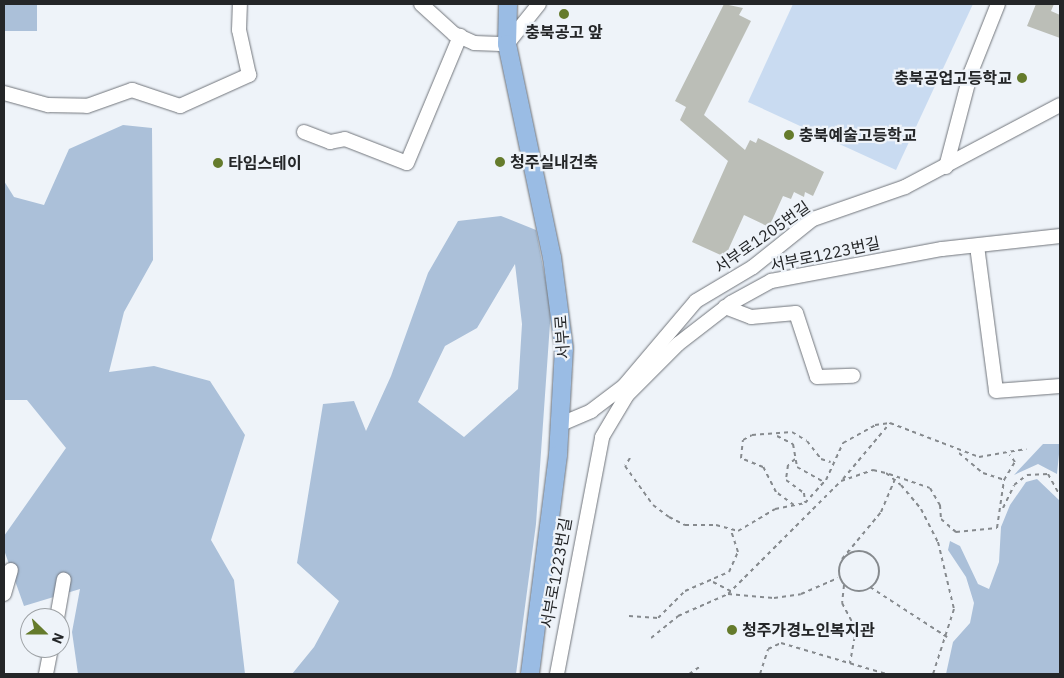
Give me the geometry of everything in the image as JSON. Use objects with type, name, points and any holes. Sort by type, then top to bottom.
[{"type":"main road","name":"서부로","points":[[508,4],[507,44],[560,308],[564,348],[561,424],[530,674]]},
{"type":"street","points":[[4,92],[48,105],[87,106],[132,90],[180,106],[249,75],[239,30],[240,4]]},
{"type":"street","points":[[421,4],[460,36],[474,43],[507,44],[539,4]]},
{"type":"street","points":[[946,167],[971,72],[998,4]]},
{"type":"street","points":[[304,132],[330,142],[345,139],[407,163],[460,36]]},
{"type":"street","points":[[946,167],[1060,105]]},
{"type":"street","name":"서부로1205번길","points":[[561,424],[591,412],[624,386],[696,301],[753,267],[813,219],[906,187],[946,167]]},
{"type":"street","name":"서부로1223번길","points":[[557,674],[602,437],[627,395],[675,346],[725,308],[771,281],[843,265],[1060,236]]},
{"type":"street","points":[[978,246],[996,391],[1060,386]]},
{"type":"street","points":[[725,308],[751,317],[796,313],[817,377],[853,376]]},
{"type":"street","points":[[666,335],[675,346]]},
{"type":"street","points":[[4,594],[11,570]]},
{"type":"street","points":[[59,608],[64,580]]},
{"type":"street","points":[[46,674],[49,658]]},
{"type":"path","points":[[652,638],[678,616],[732,591],[841,481],[890,423]]},
{"type":"path","points":[[630,458],[625,466],[653,505],[669,517],[685,525],[716,525],[731,531],[751,526],[775,509],[805,503],[824,482],[832,462],[852,436],[890,423],[929,434],[959,453],[983,473],[1004,480]]},
{"type":"path","points":[[794,505],[776,492],[763,467],[741,458],[743,440],[752,434],[777,436],[792,432],[800,436],[812,452],[832,462]]},
{"type":"path","points":[[777,436],[793,444],[795,459],[804,473],[820,476],[824,482]]},
{"type":"path","points":[[959,453],[1010,455],[1026,449]]},
{"type":"path","points":[[1002,510],[1004,480],[1014,462],[1010,455]]},
{"type":"path","points":[[795,459],[788,465],[786,480],[804,493],[805,503]]},
{"type":"path","points":[[841,481],[862,471],[886,473],[930,488],[940,505],[941,519],[956,532],[997,528],[1002,510],[1014,485],[1027,475],[1048,474],[1060,496]]},
{"type":"path","points":[[886,473],[895,479],[921,509],[938,542],[954,609],[947,637],[933,674]]},
{"type":"path","points":[[838,578],[841,561],[846,549],[880,512],[895,479]]},
{"type":"path","points":[[629,616],[658,618],[685,591],[713,582],[728,572],[738,552],[731,531]]},
{"type":"path","points":[[841,561],[850,554],[870,554],[878,566],[870,587]]},
{"type":"path","points":[[838,578],[844,585],[853,590],[870,587],[947,637]]},
{"type":"path","points":[[728,594],[774,598],[801,594],[838,578]]},
{"type":"path","points":[[713,582],[732,591]]},
{"type":"path","points":[[844,585],[842,603],[856,628],[850,664]]},
{"type":"path","points":[[760,674],[768,649],[781,643],[886,674]]},
{"type":"path","points":[[689,674],[701,666]]},
{"type":"shaded area","points":[[4,4],[37,4],[37,31],[4,31]]},
{"type":"shaded area","points":[[793,4],[973,4],[896,170],[748,102]]},
{"type":"shaded area","points":[[123,125],[152,128],[153,260],[124,312],[109,372],[154,366],[210,381],[245,435],[211,540],[234,580],[245,674],[78,674],[72,632],[80,589],[24,606],[4,550],[4,536],[66,448],[27,400],[4,400],[4,181],[14,197],[44,205],[69,149]]},
{"type":"shaded area","points":[[501,216],[536,230],[551,309],[536,524],[516,674],[292,674],[314,647],[339,601],[297,563],[323,404],[354,401],[366,431],[391,376],[428,273],[458,221]],"holes":[[[515,264],[522,324],[518,389],[464,437],[418,402],[445,346],[477,328]]]},
{"type":"shaded area","points":[[1043,444],[1060,444],[1057,474],[1038,464],[1014,475]]},
{"type":"shaded area","points":[[1037,479],[1060,501],[1060,674],[946,674],[953,642],[970,623],[974,603],[966,577],[948,550],[950,541],[960,546],[978,584],[989,589],[999,562],[1001,527],[1010,505],[1026,482]]},
{"type":"building","points":[[724,4],[743,8],[739,15],[751,21],[704,115],[745,150],[750,140],[756,143],[758,138],[824,172],[813,196],[805,192],[804,197],[794,192],[791,199],[783,196],[769,227],[744,215],[725,257],[692,242],[728,161],[680,120],[686,107],[675,101]]},
{"type":"building","points":[[1036,4],[1054,4],[1051,11],[1060,15],[1060,38],[1027,26]]},
{"type":"place","name":"충북공고 앞","points":[[564,14]]},
{"type":"place","name":"충북공업고등학교","points":[[1022,78]]},
{"type":"place","name":"충북예술고등학교","points":[[789,135]]},
{"type":"place","name":"청주실내건축","points":[[500,162]]},
{"type":"place","name":"타임스테이","points":[[218,163]]},
{"type":"place","name":"청주가경노인복지관","points":[[732,630]]}]
